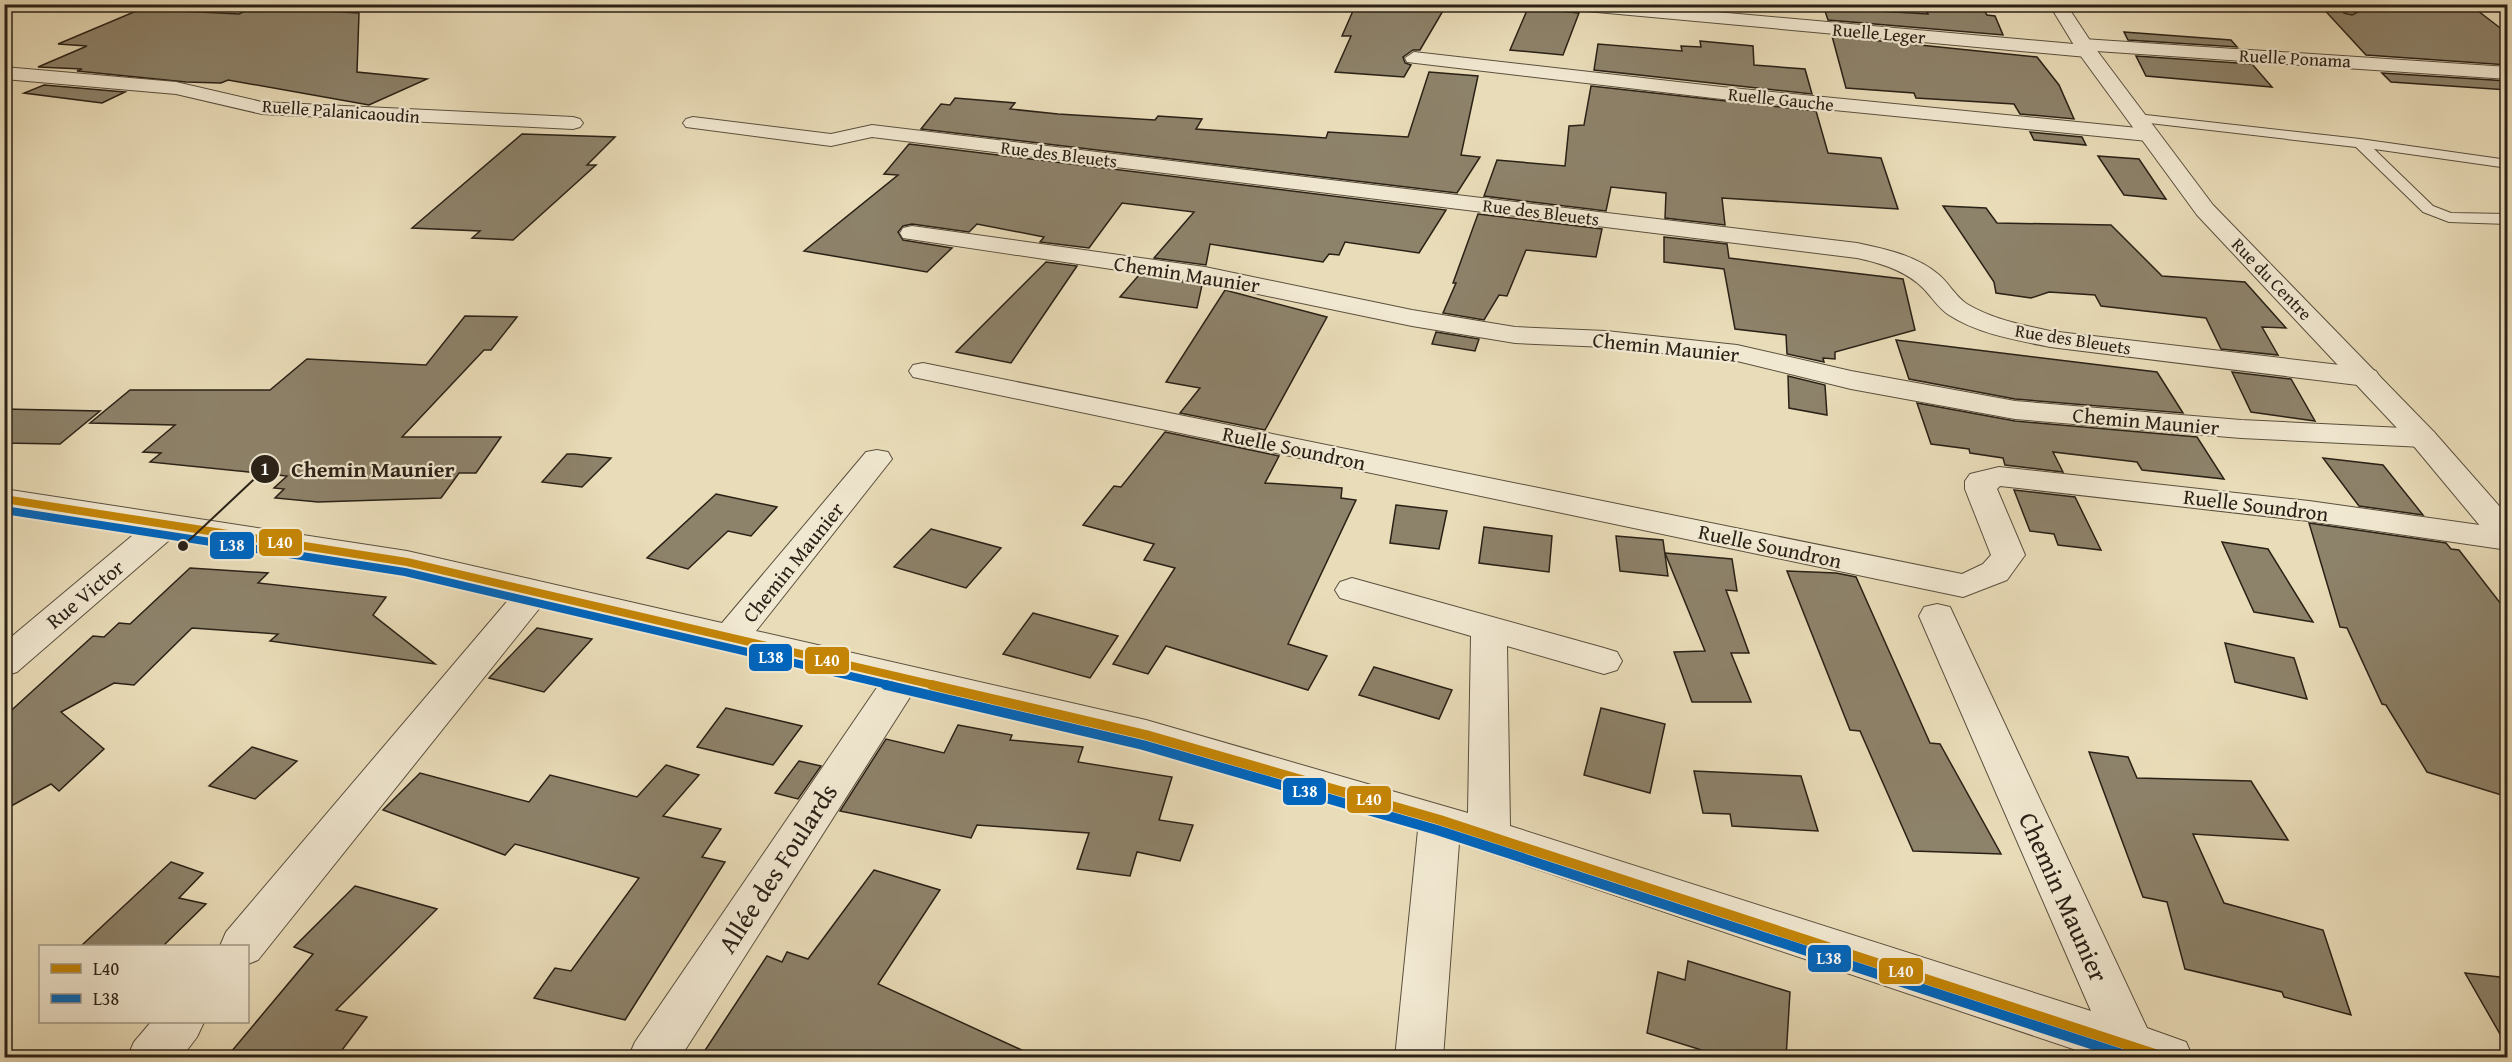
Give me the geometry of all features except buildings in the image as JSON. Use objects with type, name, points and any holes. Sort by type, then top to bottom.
[{"type":"street","name":"Ruelle Leger","points":[[1564,4],[1667,9],[2085,48]]},
{"type":"street","name":"Rue du Centre","points":[[2057,4],[2085,48],[2205,210],[2423,438],[2508,539]]},
{"type":"street","name":"Ruelle Ponama","points":[[2085,48],[2508,73]]},
{"type":"street","name":"Ruelle Gauche","points":[[1413,58],[1722,93],[2143,127]]},
{"type":"street","name":"Ruelle Palanicaoudin","points":[[4,73],[176,88],[262,108],[573,123]]},
{"type":"street","name":"Rue des Bleuets","points":[[693,123],[831,140],[872,132],[1846,249],[1906,265],[1931,281],[1955,308],[2019,332],[2049,339],[2366,377]]},
{"type":"street","name":"Chemin Maunier","points":[[912,233],[1205,275],[1412,318],[1515,335],[1606,339],[1737,353],[1851,380],[2015,410],[2241,429],[2423,438]]},
{"type":"street","name":"Ruelle Soundron","points":[[923,371],[1963,586],[1993,576],[2003,567],[2008,555],[1981,489],[1981,481],[1999,476],[2309,511],[2508,539]]},
{"type":"street","name":"Chemin Maunier","points":[[731,637],[877,459]]},
{"type":"street","name":"Chemin Maunier","points":[[4,500],[407,562],[1146,735],[1440,820],[2150,1052]]},
{"type":"street","name":"Rue Victor","points":[[4,663],[166,525]]},
{"type":"street","points":[[1352,590],[1604,661]]},
{"type":"street","points":[[243,945],[535,591]]},
{"type":"street","name":"Chemin Maunier","points":[[1937,616],[2150,1052]]},
{"type":"street","points":[[1489,628],[1489,836]]},
{"type":"street","name":"Allée des Foulards","points":[[652,1058],[903,678]]},
{"type":"street","points":[[1419,1058],[1440,820]]},
{"type":"street","points":[[151,1058],[179,1023]]},
{"type":"lane","points":[[2143,127],[2360,142],[2508,164]]},
{"type":"lane","points":[[2360,142],[2428,209],[2449,217],[2508,219]]},
{"type":"transit line","name":"L40","points":[[4,499],[407,562],[1146,735],[1440,820],[2167,1058]]},
{"type":"transit line","name":"L38","points":[[4,510],[405,572],[1143,745],[1437,830],[2134,1058]]},
{"type":"place","name":"Chemin Maunier","points":[[183,546]]}]
